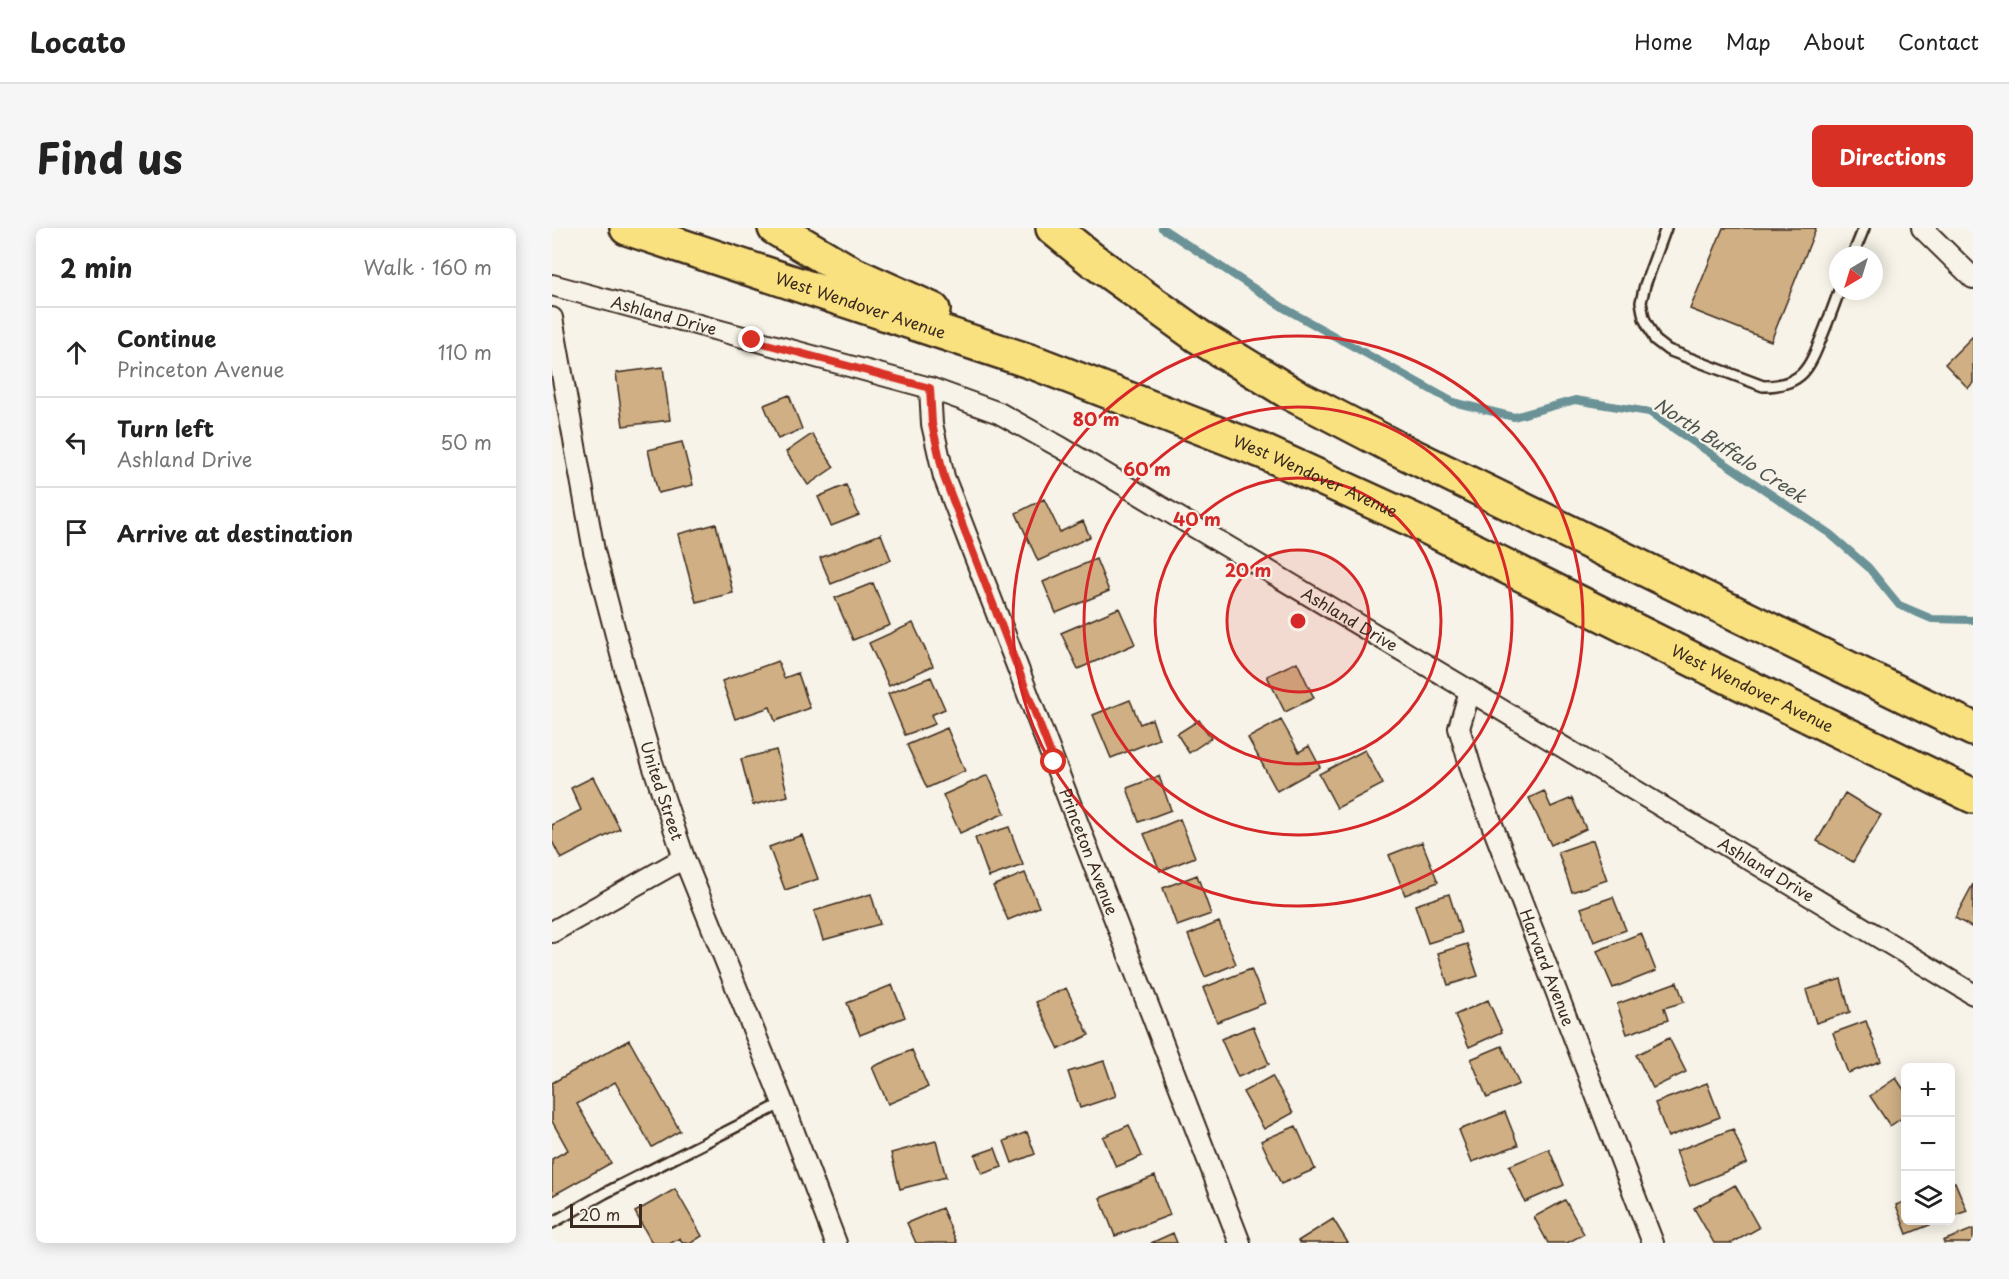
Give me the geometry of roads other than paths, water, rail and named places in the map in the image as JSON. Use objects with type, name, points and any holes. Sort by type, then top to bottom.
[{"type":"highway","name":"West Wendover Avenue","points":[[627,228],[1038,364],[1262,451],[1413,520],[1973,796]]},
{"type":"highway","points":[[775,228],[853,274],[964,325],[1038,364]]},
{"type":"highway","points":[[1033,228],[1091,259]]},
{"type":"highway","points":[[1053,228],[1091,259],[1198,336],[1292,394],[1394,447],[1973,729]]},
{"type":"street","points":[[1922,228],[1973,278]]},
{"type":"street","name":"Ashland Drive","points":[[552,285],[930,388],[999,413],[1062,448],[1470,691],[1973,994]]},
{"type":"street","name":"United Street","points":[[552,318],[594,551],[649,752],[684,858],[836,1243]]},
{"type":"street","name":"Princeton Avenue","points":[[930,388],[932,424],[944,477],[1240,1243]]},
{"type":"street","name":"Harvard Avenue","points":[[1470,691],[1459,728],[1473,775],[1653,1243]]},
{"type":"street","points":[[552,932],[684,858]]},
{"type":"lane","points":[[1666,228],[1641,302],[1644,318],[1655,340],[1668,350],[1763,386],[1779,386],[1796,379],[1810,365],[1835,300]]},
{"type":"lane","points":[[1857,246],[1864,228]]},
{"type":"lane","points":[[552,1223],[605,1193],[783,1104]]},
{"type":"waterway","name":"North Buffalo Creek","points":[[1162,228],[1284,308],[1453,402],[1514,417],[1575,400],[1649,412],[1830,534],[1868,567],[1899,605],[1932,619],[1973,620]]}]
